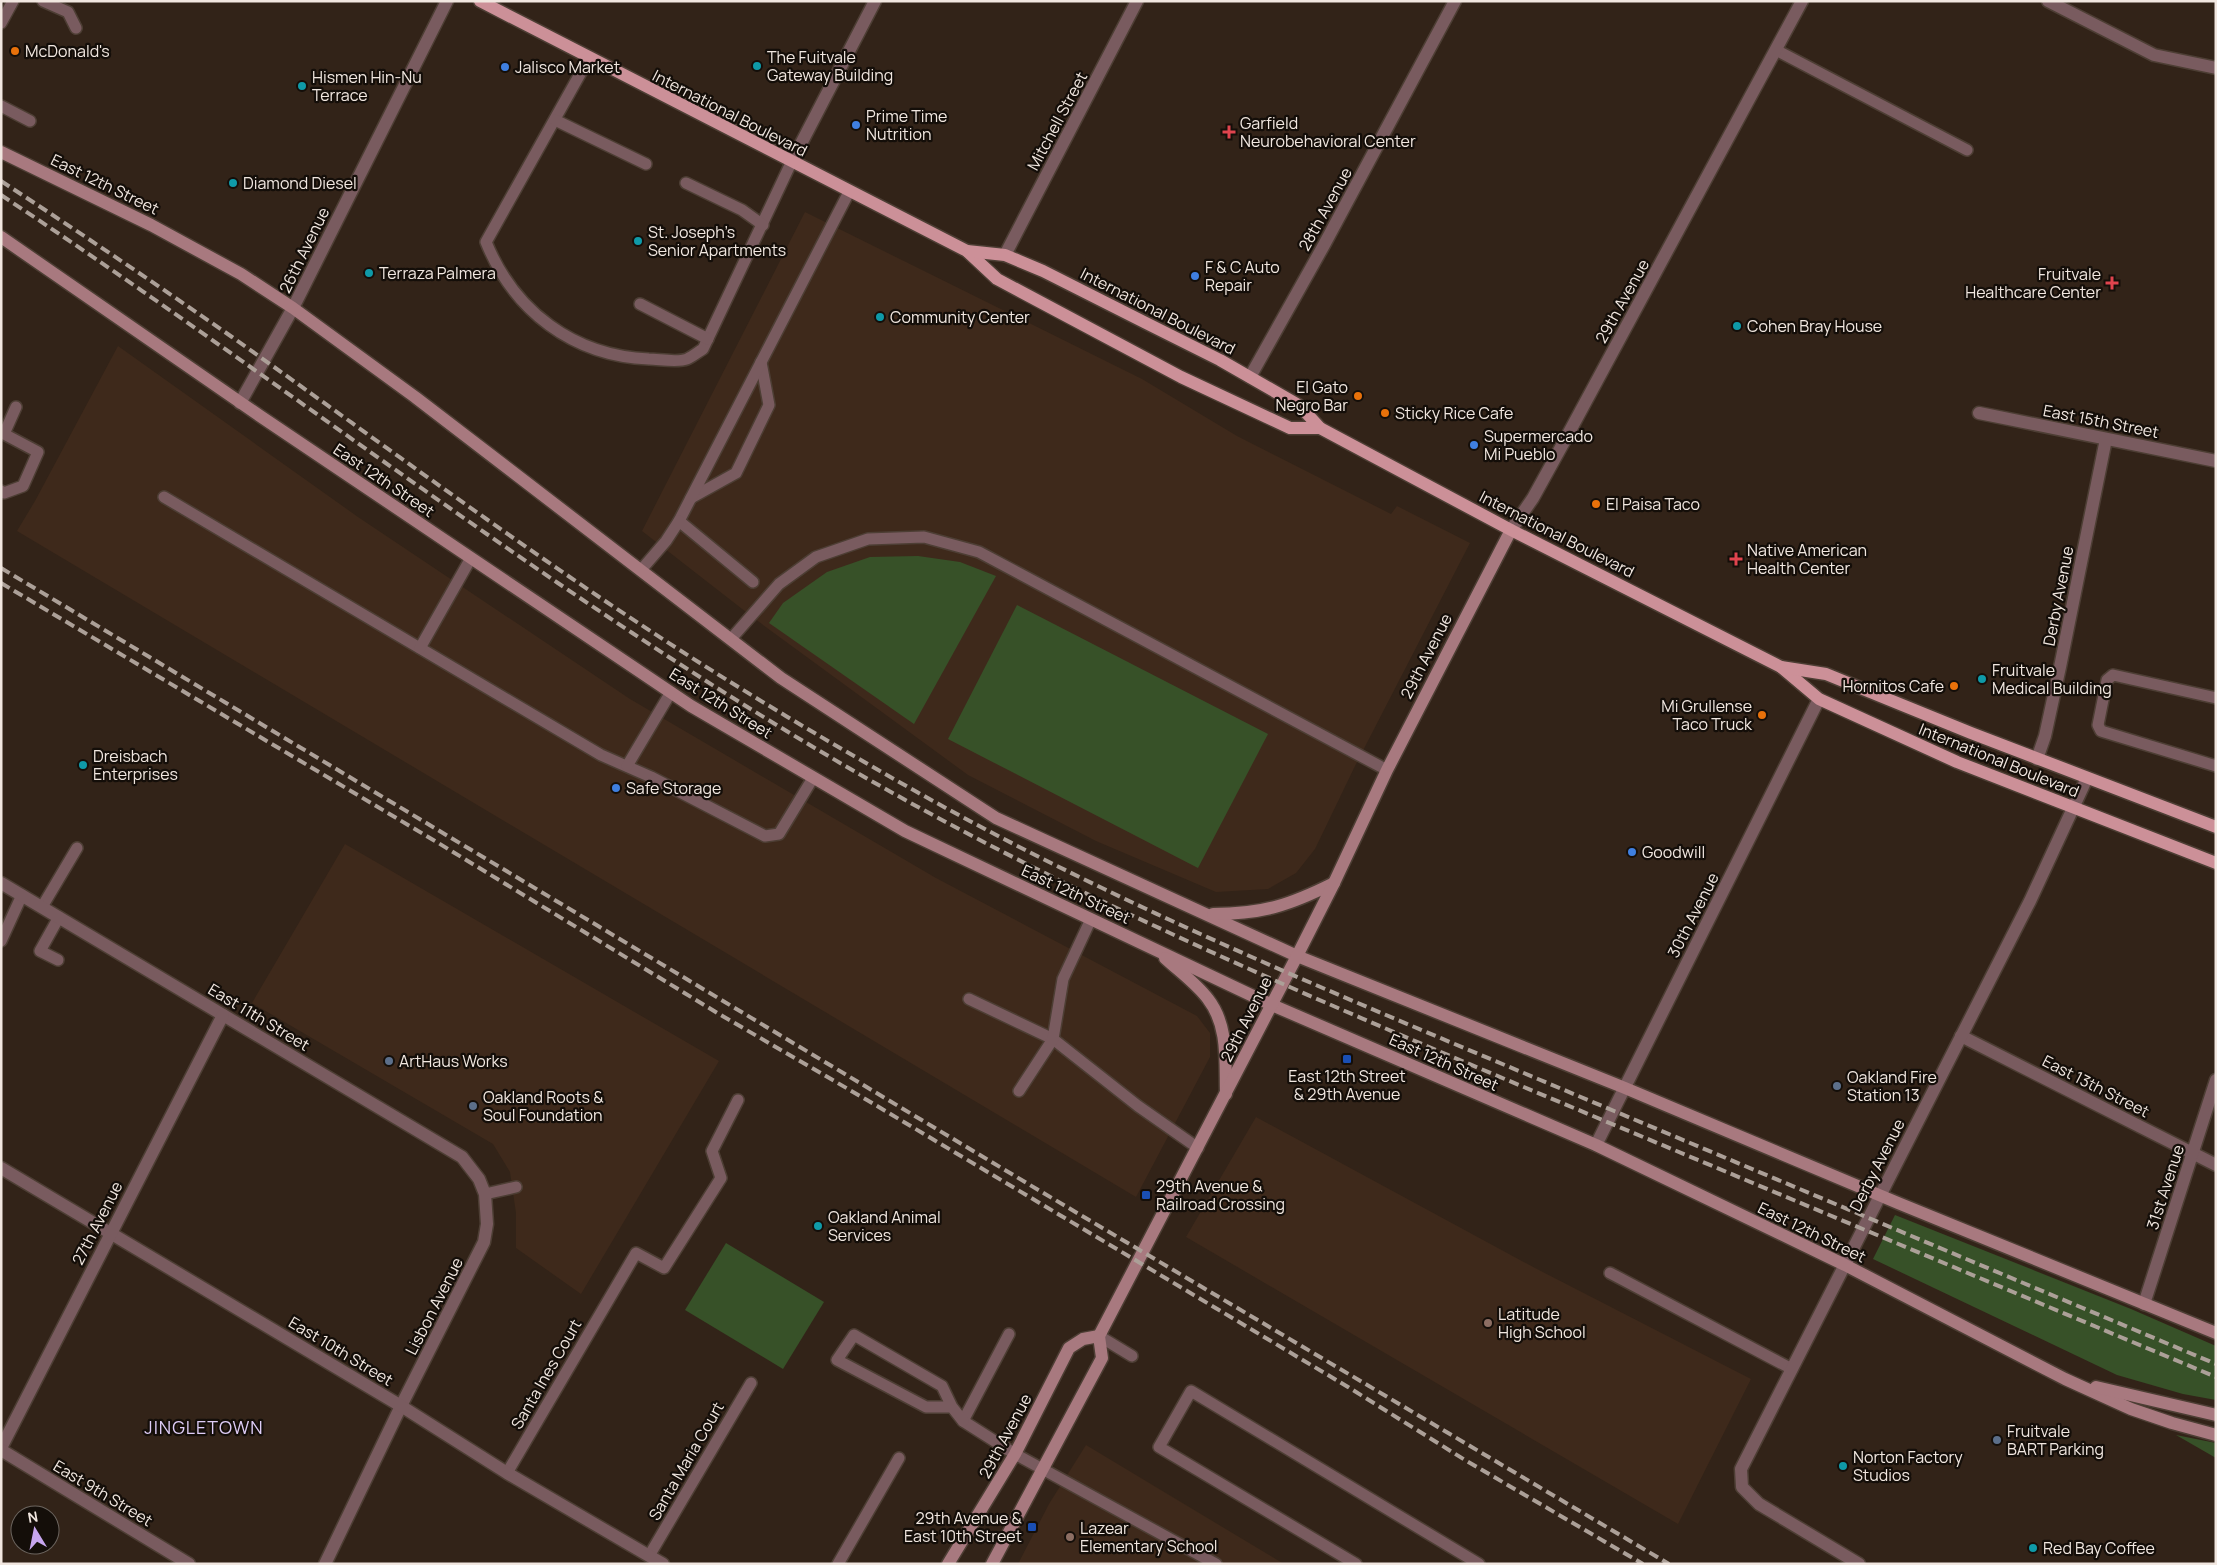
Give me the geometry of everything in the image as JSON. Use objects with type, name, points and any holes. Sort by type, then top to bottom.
[{"type":"main road","name":"International Boulevard","points":[[480,1],[791,163],[967,252],[997,279],[1181,377],[1290,428],[1320,428]]},
{"type":"main road","name":"East 12th Street","points":[[1,152],[152,225],[241,274],[293,308],[415,397],[782,678],[996,818],[1297,956],[1625,1088],[2216,1333]]},
{"type":"main road","name":"East 12th Street","points":[[1,237],[240,403],[671,692],[905,831],[1272,1005],[1596,1145],[1845,1265],[2065,1379],[2131,1410],[2172,1424],[2216,1434]]},
{"type":"main road","name":"International Boulevard","points":[[967,252],[1005,255],[1043,271],[1144,322],[1300,406],[1320,428],[1511,530],[1781,667],[1820,698],[1957,762],[2216,863]]},
{"type":"main road","name":"29th Avenue","points":[[948,1564],[1016,1454],[1069,1348],[1083,1340],[1099,1336],[1272,1005],[1334,883],[1387,770],[1511,530]]},
{"type":"main road","name":"International Boulevard","points":[[1781,667],[1826,674],[2037,759],[2216,828]]},
{"type":"main road","points":[[1207,914],[1244,914],[1280,906],[1304,898],[1334,883]]},
{"type":"main road","points":[[1156,950],[1208,998],[1219,1018],[1224,1039],[1226,1094]]},
{"type":"main road","points":[[992,1564],[1044,1470],[1102,1358],[1099,1336]]},
{"type":"main road","points":[[2065,1379],[2216,1415]]},
{"type":"street","name":"26th Avenue","points":[[240,403],[293,308],[447,1]]},
{"type":"street","points":[[791,163],[875,1]]},
{"type":"street","name":"Mitchell Street","points":[[1005,255],[1137,1]]},
{"type":"street","name":"28th Avenue","points":[[1250,378],[1455,1]]},
{"type":"street","name":"29th Avenue","points":[[1511,530],[1533,498],[1565,440],[1802,1]]},
{"type":"street","points":[[2048,1],[2154,55],[2216,68]]},
{"type":"street","name":"East 15th Street","points":[[1979,413],[2216,461]]},
{"type":"street","name":"Derby Avenue","points":[[2037,759],[2051,710],[2106,439]]},
{"type":"street","name":"30th Avenue","points":[[1596,1145],[1820,698]]},
{"type":"street","name":"Derby Avenue","points":[[1859,1564],[1759,1504],[1742,1487],[1741,1469],[2030,901],[2087,778]]},
{"type":"street","name":"East 11th Street","points":[[1,883],[462,1157],[479,1179],[485,1194]]},
{"type":"street","name":"27th Avenue","points":[[1,1449],[223,1014]]},
{"type":"street","name":"East 13th Street","points":[[1961,1036],[2216,1165]]},
{"type":"street","name":"31st Avenue","points":[[2144,1304],[2216,1080]]},
{"type":"street","name":"East 10th Street","points":[[1,1168],[401,1406],[507,1473],[663,1564]]},
{"type":"street","name":"Lisbon Avenue","points":[[325,1564],[401,1406],[484,1242],[487,1224],[485,1194]]},
{"type":"street","name":"East 9th Street","points":[[1,1449],[189,1564]]},
{"type":"lane","points":[[1,23],[13,1]]},
{"type":"lane","points":[[43,1],[68,12],[76,28]]},
{"type":"lane","points":[[1776,50],[1967,150]]},
{"type":"lane","points":[[589,58],[486,242],[495,264],[510,287],[531,311],[547,324],[579,343],[613,356],[686,360],[703,349],[791,163]]},
{"type":"lane","points":[[1,106],[30,121]]},
{"type":"lane","points":[[555,120],[646,164]]},
{"type":"lane","points":[[686,183],[742,210],[763,224]]},
{"type":"lane","points":[[641,570],[666,541],[679,521],[849,192]]},
{"type":"lane","points":[[640,304],[708,339]]},
{"type":"lane","points":[[690,498],[736,472],[769,405],[761,362]]},
{"type":"lane","points":[[1,491],[4,493],[23,486],[38,452],[3,433],[16,407]]},
{"type":"lane","points":[[164,496],[601,755],[627,766],[765,836],[779,834],[813,778]]},
{"type":"lane","points":[[679,521],[753,582]]},
{"type":"lane","points":[[731,639],[779,584],[816,557],[868,539],[924,537],[979,552],[1387,770]]},
{"type":"lane","points":[[420,648],[471,558]]},
{"type":"lane","points":[[2216,698],[2113,675],[2107,680],[2098,724],[2101,731],[2216,766]]},
{"type":"lane","points":[[627,766],[671,692]]},
{"type":"lane","points":[[42,907],[77,848]]},
{"type":"lane","points":[[1,941],[22,895]]},
{"type":"lane","points":[[58,960],[40,951],[59,917]]},
{"type":"lane","points":[[1020,1091],[1053,1039],[1063,979],[1091,919]]},
{"type":"lane","points":[[970,999],[1053,1039],[1138,1106],[1198,1148]]},
{"type":"lane","name":"Santa Ines Court","points":[[507,1473],[636,1253],[664,1268],[721,1178],[712,1151],[738,1100]]},
{"type":"lane","points":[[485,1194],[516,1187]]},
{"type":"lane","points":[[1610,1273],[1792,1369]]},
{"type":"lane","points":[[963,1421],[1009,1334]]},
{"type":"lane","points":[[952,1407],[926,1408],[837,1360],[854,1335],[942,1386],[952,1407],[963,1421],[1044,1470],[1216,1564]]},
{"type":"lane","points":[[1099,1336],[1132,1356]]},
{"type":"lane","name":"Santa Maria Court","points":[[649,1556],[751,1383]]},
{"type":"lane","points":[[1356,1564],[1159,1447],[1190,1391],[1479,1564]]},
{"type":"lane","points":[[838,1564],[899,1458]]},
{"type":"shaded area","points":[[805,212],[1142,379],[1237,436],[1391,514],[1397,506],[1470,543],[1355,766],[1315,849],[1296,873],[1268,889],[1216,892],[1096,841],[968,775],[755,619],[642,531]]},
{"type":"shaded area","name":"Safe Storage","points":[[118,346],[358,517],[630,699],[936,878],[1197,1016],[1210,1033],[1210,1057],[1136,1197],[17,531]]},
{"type":"shaded area","points":[[345,844],[719,1061],[581,1294],[516,1248],[516,1213],[510,1172],[493,1144],[252,1003]]},
{"type":"shaded area","name":"Latitude High School","points":[[1256,1117],[1535,1268],[1751,1379],[1678,1524],[1186,1237]]},
{"type":"shaded area","points":[[1086,1445],[1284,1564],[1018,1564],[1049,1504]]},
{"type":"green space","points":[[918,556],[960,562],[996,576],[914,724],[769,623],[783,603],[827,572],[870,557]]},
{"type":"green space","points":[[1017,605],[1268,734],[1198,868],[948,739]]},
{"type":"green space","points":[[1895,1215],[2131,1309],[2216,1346],[2216,1400],[2183,1394],[2117,1375],[1873,1259]]},
{"type":"green space","points":[[726,1243],[824,1302],[783,1369],[685,1310]]},
{"type":"green space","points":[[2176,1435],[2216,1443],[2216,1458]]},
{"type":"railway","points":[[1,181],[232,337],[522,544],[640,624],[808,729],[992,833],[1146,909],[1302,979],[2216,1364]]},
{"type":"railway","points":[[1,195],[115,272],[567,589],[682,665],[798,738],[918,807],[1072,887],[1310,996],[2216,1377]]},
{"type":"railway","points":[[1,568],[1030,1185],[1669,1564]]},
{"type":"railway","points":[[1,583],[435,841],[719,1014],[867,1100],[1348,1387],[1465,1460],[1643,1564]]},
{"type":"place","name":"McDonald's","points":[[15,51]]},
{"type":"place","name":"The Fuitvale Gateway Building","points":[[757,66]]},
{"type":"place","name":"Jalisco Market","points":[[505,67]]},
{"type":"place","name":"Hismen Hin-Nu Terrace","points":[[302,86]]},
{"type":"place","name":"Prime Time Nutrition","points":[[856,125]]},
{"type":"place","name":"Garfield Neurobehavioral Center","points":[[1229,132]]},
{"type":"place","name":"Diamond Diesel","points":[[233,183]]},
{"type":"place","name":"St. Joseph’s Senior Apartments","points":[[638,241]]},
{"type":"place","name":"Terraza Palmera","points":[[369,273]]},
{"type":"place","name":"F & C Auto Repair","points":[[1195,276]]},
{"type":"place","name":"Fruitvale Healthcare Center","points":[[2112,283]]},
{"type":"place","name":"Community Center","points":[[880,317]]},
{"type":"place","name":"Cohen Bray House","points":[[1737,326]]},
{"type":"place","name":"El Gato Negro Bar","points":[[1358,396]]},
{"type":"place","name":"Sticky Rice Cafe","points":[[1385,413]]},
{"type":"place","name":"Supermercado Mi Pueblo","points":[[1474,445]]},
{"type":"place","name":"El Paisa Taco","points":[[1596,504]]},
{"type":"place","name":"Native American Health Center","points":[[1736,559]]},
{"type":"place","name":"Fruitvale Medical Building","points":[[1982,679]]},
{"type":"place","name":"Hornitos Cafe","points":[[1954,686]]},
{"type":"place","name":"Mi Grullense Taco Truck","points":[[1762,715]]},
{"type":"place","name":"Dreisbach Enterprises","points":[[83,765]]},
{"type":"place","name":"Safe Storage","points":[[616,788]]},
{"type":"place","name":"Goodwill","points":[[1632,852]]},
{"type":"place","name":"East 12th Street & 29th Avenue","points":[[1347,1059]]},
{"type":"place","name":"ArtHaus Works","points":[[389,1061]]},
{"type":"place","name":"Oakland Fire Station 13","points":[[1837,1086]]},
{"type":"place","name":"Oakland Roots & Soul Foundation","points":[[473,1106]]},
{"type":"place","name":"29th Avenue & Railroad Crossing","points":[[1146,1195]]},
{"type":"place","name":"Oakland Animal Services","points":[[818,1226]]},
{"type":"place","name":"Latitude High School","points":[[1488,1323]]},
{"type":"place","name":"Fruitvale BART Parking","points":[[1997,1440]]},
{"type":"place","name":"Norton Factory Studios","points":[[1843,1466]]},
{"type":"place","name":"29th Avenue & East 10th Street","points":[[1032,1527]]},
{"type":"place","name":"Lazear Elementary School","points":[[1070,1537]]},
{"type":"place","name":"Red Bay Coffee","points":[[2033,1548]]},
{"type":"district","name":"JINGLETOWN","points":[[204,1428]]}]
